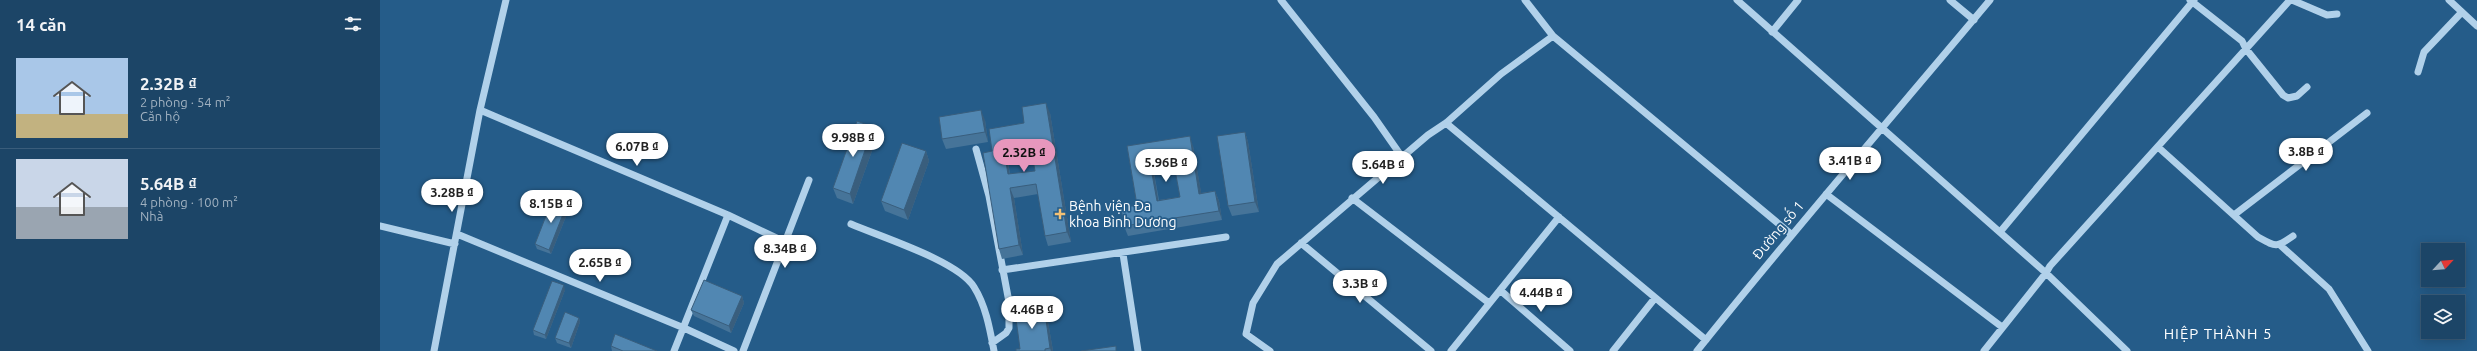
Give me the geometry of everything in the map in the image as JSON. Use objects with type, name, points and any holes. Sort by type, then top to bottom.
[{"type":"street","points":[[434,351],[480,110],[506,0]]},
{"type":"street","points":[[1281,0],[1374,117],[1402,157]]},
{"type":"street","points":[[1525,0],[1553,36],[1791,234]]},
{"type":"street","points":[[1737,0],[1884,128],[2046,273],[2127,351]]},
{"type":"street","points":[[1772,32],[1798,0]]},
{"type":"street","points":[[1950,0],[1974,20]]},
{"type":"street","name":"Đường số 1","points":[[1697,351],[1791,234],[1884,128],[1990,0]]},
{"type":"street","points":[[1984,351],[2050,266],[2291,0],[2327,15],[2337,14]]},
{"type":"street","points":[[2449,0],[2477,26]]},
{"type":"street","points":[[2000,232],[2192,1],[2242,41],[2246,49],[2288,98],[2297,96],[2307,87]]},
{"type":"street","points":[[2418,72],[2424,52],[2462,12]]},
{"type":"street","points":[[1270,351],[1246,334],[1253,303],[1276,264],[1352,198],[1428,135],[1446,123],[1501,74],[1553,36]]},
{"type":"street","points":[[480,110],[728,215],[785,242]]},
{"type":"street","points":[[2234,215],[2367,113]]},
{"type":"street","points":[[1446,123],[1706,340]]},
{"type":"street","points":[[2158,146],[2258,236],[2274,246],[2280,245],[2293,236]]},
{"type":"street","points":[[976,149],[989,196],[1009,302],[1009,328],[1006,334],[992,343]]},
{"type":"street","points":[[743,351],[809,180]]},
{"type":"street","points":[[1826,194],[2002,327]]},
{"type":"street","points":[[1352,198],[1490,303]]},
{"type":"street","points":[[674,351],[728,215]]},
{"type":"street","points":[[1451,351],[1559,217]]},
{"type":"street","points":[[851,224],[947,264],[962,274],[974,287],[984,307],[994,351]]},
{"type":"street","points":[[380,226],[455,244]]},
{"type":"street","points":[[457,234],[684,328],[734,351]]},
{"type":"street","points":[[1002,270],[1123,254],[1226,237]]},
{"type":"street","points":[[1301,243],[1431,351]]},
{"type":"street","points":[[2280,245],[2329,289],[2368,351]]},
{"type":"street","points":[[1123,254],[1138,351]]},
{"type":"street","points":[[1500,290],[1570,351]]},
{"type":"street","points":[[1613,351],[1656,298]]},
{"type":"building","points":[[1046,103],[1067,232],[1045,236],[1036,184],[1010,188],[1019,245],[999,249],[983,153],[992,151],[989,129],[1024,123],[1022,107]],"holes":[[[1030,141],[1035,171],[1008,174],[1003,145]]]},
{"type":"building","points":[[981,110],[985,132],[942,139],[939,117]]},
{"type":"building","points":[[857,121],[873,127],[850,194],[833,188]]},
{"type":"building","points":[[1245,132],[1255,202],[1228,206],[1217,136]]},
{"type":"building","points":[[1190,136],[1199,194],[1215,191],[1219,211],[1124,226],[1121,208],[1137,205],[1127,146]],"holes":[[[1173,159],[1180,197],[1157,201],[1150,163]]]},
{"type":"building","points":[[902,143],[926,151],[904,210],[881,201]]},
{"type":"building","points":[[553,198],[567,204],[549,250],[535,244]]},
{"type":"building","points":[[704,280],[742,296],[729,326],[691,310]]},
{"type":"building","points":[[552,281],[564,285],[545,335],[533,330]]},
{"type":"building","points":[[1044,306],[1050,348],[1045,349],[1045,351],[1016,351],[1016,349],[1020,349],[1015,311]]},
{"type":"building","points":[[565,312],[579,318],[569,343],[555,338]]},
{"type":"building","points":[[615,334],[657,351],[623,351],[611,346]]},
{"type":"building","points":[[1116,346],[1116,351],[1081,351]]},
{"type":"place","name":"Bệnh viện Đa khoa Bình Dương","points":[[1060,214]]},
{"type":"district","name":"HIỆP THÀNH 5","points":[[2218,334]]}]
